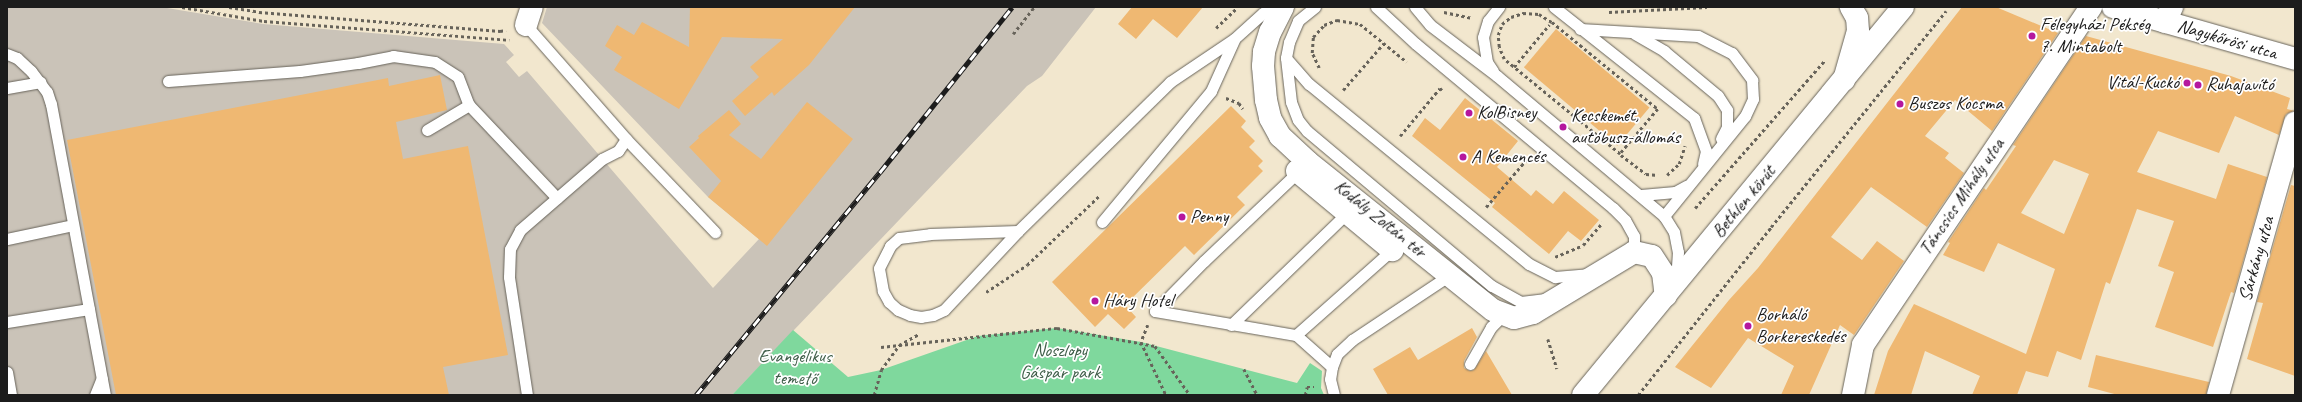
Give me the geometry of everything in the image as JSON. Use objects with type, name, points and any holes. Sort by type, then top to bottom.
[{"type":"street","points":[[1844,81],[1858,31],[1857,18],[1851,7]]},
{"type":"street","name":"Bethlen körút","points":[[1583,395],[1844,81],[1903,7]]},
{"type":"street","name":"Táncsics Mihály utca","points":[[1853,395],[1863,345],[2091,7]]},
{"type":"street","name":"Nagykőrösi utca","points":[[2113,7],[2169,15],[2295,59]]},
{"type":"street","name":"Kodály Zoltán tér","points":[[1279,10],[1260,35],[1250,56],[1249,79],[1259,120],[1268,140],[1283,160],[1303,167]]},
{"type":"street","name":"Kodály Zoltán tér","points":[[1279,10],[1264,52],[1266,100],[1270,118],[1280,136],[1303,167],[1398,244],[1450,275],[1493,310],[1497,320],[1514,318],[1533,313],[1561,298],[1634,252]]},
{"type":"street","name":"Sárkány utca","points":[[2218,395],[2295,123]]},
{"type":"street","points":[[1634,252],[1652,256],[1663,273],[1670,290]]},
{"type":"lane","points":[[1018,230],[930,234],[899,238],[890,246],[881,262],[880,280],[883,291],[889,302],[910,315],[927,316],[944,310],[1018,230],[1170,82],[1279,10],[1301,7]]},
{"type":"lane","points":[[1279,10],[1315,7]]},
{"type":"lane","points":[[1376,7],[1416,44],[1613,208],[1625,220],[1634,236],[1634,252]]},
{"type":"lane","points":[[1415,7],[1430,25],[1497,76],[1641,195],[1664,216],[1674,232],[1678,252],[1670,290]]},
{"type":"lane","points":[[1497,76],[1487,62],[1483,37],[1488,21],[1499,7]]},
{"type":"lane","points":[[1554,7],[1694,118],[1706,150],[1702,169]]},
{"type":"lane","points":[[1279,10],[1289,42],[1286,58],[1291,102],[1298,120],[1307,131],[1492,286],[1521,302],[1561,298]]},
{"type":"lane","points":[[524,24],[626,139],[715,232]]},
{"type":"lane","points":[[1580,29],[1698,36],[1732,53],[1752,80],[1753,98],[1745,116],[1715,150]]},
{"type":"lane","points":[[1632,33],[1664,51],[1718,96],[1728,110],[1727,127],[1715,150],[1702,169],[1664,216]]},
{"type":"lane","points":[[1102,222],[1211,91],[1234,39]]},
{"type":"lane","points":[[7,54],[25,64],[40,82],[51,104],[105,395]]},
{"type":"lane","points":[[168,81],[300,71],[358,63],[393,56],[435,62],[458,77],[469,106],[557,198]]},
{"type":"lane","points":[[1286,58],[1309,84],[1529,264],[1555,277],[1602,273]]},
{"type":"lane","points":[[7,88],[40,82]]},
{"type":"lane","points":[[427,130],[469,106]]},
{"type":"lane","points":[[520,395],[527,390],[509,277],[510,249],[520,230],[602,159],[618,151],[626,139]]},
{"type":"lane","points":[[1303,167],[1204,261],[1156,310],[1296,336],[1332,367]]},
{"type":"lane","points":[[1641,195],[1675,192],[1691,182]]},
{"type":"lane","points":[[1231,325],[1353,207]]},
{"type":"lane","points":[[7,239],[74,225]]},
{"type":"lane","points":[[1296,336],[1398,244]]},
{"type":"lane","points":[[1334,395],[1330,379],[1332,367],[1337,354],[1352,340],[1450,275]]},
{"type":"lane","points":[[7,322],[90,309]]},
{"type":"lane","points":[[1470,364],[1497,320]]},
{"type":"lane","points":[[7,372],[12,395]]},
{"type":"lane","points":[[95,395],[102,378]]},
{"type":"path","points":[[182,7],[264,21],[524,24]]},
{"type":"path","points":[[229,7],[259,12],[500,31],[524,24]]},
{"type":"path","points":[[1013,34],[1034,7]]},
{"type":"path","points":[[1638,395],[1771,226],[1946,11]]},
{"type":"path","points":[[1664,114],[1552,22],[1539,14],[1523,12],[1511,17],[1502,24],[1498,35],[1499,47],[1504,59],[1646,174],[1666,175],[1679,164],[1685,147],[1683,141]]},
{"type":"path","points":[[1321,72],[1312,53],[1313,37],[1324,25],[1337,20],[1360,24],[1410,64]]},
{"type":"path","points":[[1338,86],[1343,90],[1384,43]]},
{"type":"path","points":[[1708,193],[1828,56]]},
{"type":"path","points":[[1434,83],[1446,93]]},
{"type":"path","points":[[1405,142],[1399,136],[1440,88]]},
{"type":"path","points":[[1211,91],[1239,103],[1244,110]]},
{"type":"path","points":[[1620,154],[1658,109]]},
{"type":"path","points":[[1485,208],[1528,158]]},
{"type":"path","points":[[985,293],[1026,265],[1101,194]]},
{"type":"path","points":[[1479,203],[1491,213]]},
{"type":"path","points":[[1548,260],[1583,245],[1604,220],[1599,216]]},
{"type":"path","points":[[881,347],[1057,328],[1141,342],[1155,346],[1190,395]]},
{"type":"path","points":[[874,395],[881,370],[899,345],[924,331]]},
{"type":"path","points":[[1548,339],[1557,369]]},
{"type":"path","points":[[1141,342],[1166,395]]},
{"type":"path","points":[[1244,369],[1257,395]]},
{"type":"shaded area","points":[[7,7],[161,7],[263,24],[504,44],[514,55],[506,62],[519,77],[527,71],[713,288],[759,239],[708,197],[542,23],[547,7],[1096,7],[1042,76],[1027,86],[732,395],[7,395]]},
{"type":"green space","name":"Noszlopy Gáspár park","points":[[1057,328],[1141,342],[1297,383],[1310,363],[1322,371],[1321,388],[1324,395],[732,395],[793,330],[848,377],[881,370],[978,336]]},
{"type":"building","points":[[690,7],[855,7],[809,65],[774,96],[772,92],[745,116],[732,101],[759,77],[750,67],[783,39],[722,37],[679,109],[614,70],[622,57],[605,46],[617,25],[634,35],[642,22],[689,47]]},
{"type":"building","points":[[1132,7],[1203,7],[1177,38],[1153,19],[1136,39],[1118,24]]},
{"type":"building","points":[[1962,7],[1996,7],[2058,33],[1992,131],[1955,100],[1925,136],[1949,153],[1945,158],[1964,173],[1927,227],[1871,187],[1831,237],[1862,260],[1877,241],[1904,261],[1854,335],[1840,325],[1809,395],[1781,395],[1794,366],[1748,338],[1711,388],[1675,367],[1729,300],[1758,268]]},
{"type":"building","points":[[1556,29],[1649,107],[1617,146],[1524,67]]},
{"type":"building","points":[[2086,36],[2231,76],[2290,98],[2287,109],[2295,111],[2286,114],[2279,135],[2235,116],[2219,153],[2158,131],[2137,172],[2216,199],[2228,164],[2267,177],[2234,293],[2231,292],[2213,347],[2155,327],[2174,272],[2158,266],[2174,221],[2137,209],[2110,284],[2106,282],[2081,360],[2057,351],[2048,377],[2026,371],[2017,395],[1972,395],[1980,376],[1925,351],[1911,395],[1874,395],[1888,351],[1914,304],[2026,354],[2055,269],[1998,243],[1984,272],[1943,255],[1950,243],[1948,242],[1984,188],[1986,190],[2016,146],[2013,145]],"holes":[[[2054,160],[2089,174],[2064,234],[2021,213]]]},
{"type":"building","points":[[440,75],[447,110],[396,122],[403,159],[468,146],[508,355],[443,367],[449,395],[116,395],[67,140],[388,78],[389,86]]},
{"type":"building","points":[[1465,98],[1518,141],[1497,167],[1531,196],[1536,190],[1553,204],[1564,191],[1599,220],[1581,241],[1568,231],[1549,254],[1492,207],[1495,203],[1412,136],[1425,118],[1440,130]]},
{"type":"building","points":[[807,102],[853,139],[767,246],[708,197],[721,181],[689,147],[699,138],[698,136],[729,110],[741,124],[729,135],[761,159]]},
{"type":"building","points":[[1231,106],[1246,121],[1241,127],[1255,141],[1249,147],[1263,161],[1258,166],[1263,171],[1237,197],[1245,205],[1194,255],[1185,246],[1125,305],[1136,317],[1124,329],[1108,314],[1095,327],[1052,282]]},
{"type":"building","points":[[2291,185],[2295,186],[2295,376],[2247,359],[2263,303],[2257,302]]},
{"type":"building","points":[[1472,328],[1477,337],[1464,361],[1464,368],[1470,371],[1474,370],[1486,351],[1512,395],[1388,395],[1373,369],[1410,347],[1418,360]]},
{"type":"building","points":[[2096,355],[2209,382],[2206,395],[2118,395],[2088,387]]},
{"type":"railway","points":[[696,395],[880,172],[1012,7]]},
{"type":"place","name":"Félegyházi Pékség 7. Mintabolt","points":[[2032,36]]},
{"type":"place","name":"Vitál-Kuckó","points":[[2187,83]]},
{"type":"place","name":"Ruhajavító","points":[[2198,85]]},
{"type":"place","name":"Buszos Kocsma","points":[[1900,104]]},
{"type":"place","name":"KolBisney","points":[[1469,113]]},
{"type":"place","name":"Kecskemét, autóbusz-állomás","points":[[1563,127]]},
{"type":"place","name":"A Kemencés","points":[[1463,157]]},
{"type":"place","name":"Penny","points":[[1182,217]]},
{"type":"place","name":"Háry Hotel","points":[[1095,301]]},
{"type":"place","name":"Borháló Borkereskedés","points":[[1748,326]]},
{"type":"park label","name":"Evangélikus temető","points":[[795,368]]}]
